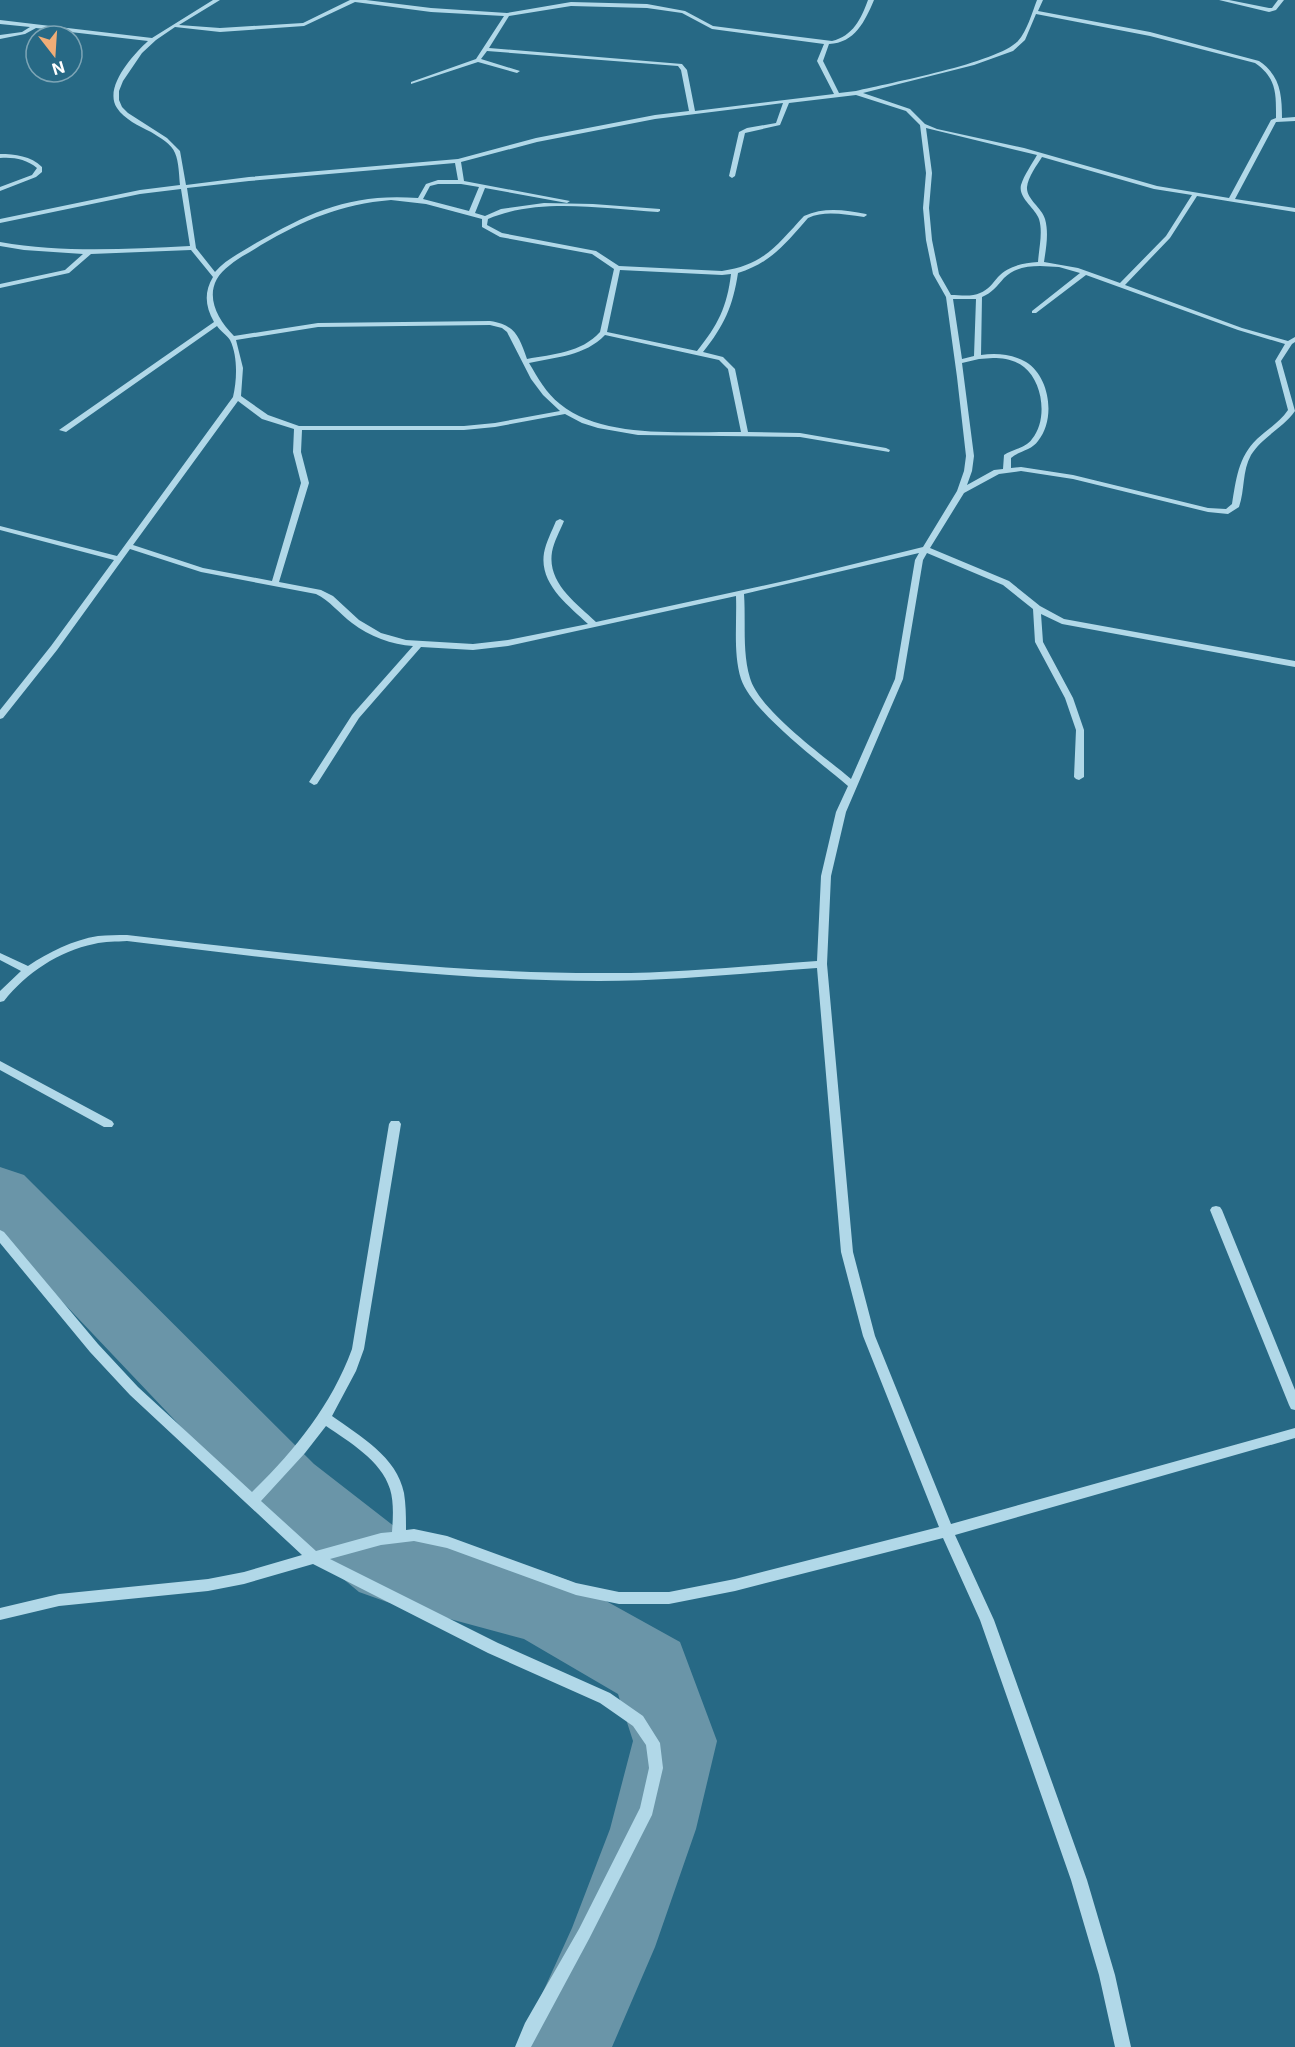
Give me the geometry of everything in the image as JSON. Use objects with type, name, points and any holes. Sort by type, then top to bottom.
[{"type":"street","points":[[214,275],[193,248],[178,153],[170,141],[127,115],[118,105],[115,97],[119,80],[153,40],[217,0]]},
{"type":"street","points":[[175,26],[220,30],[304,24],[354,0],[431,10],[507,15],[571,4],[647,6],[683,12],[712,27],[827,43],[841,41],[862,25],[871,0]]},
{"type":"street","points":[[0,221],[129,194],[184,186],[458,161],[578,131],[692,112],[856,93],[972,64],[1011,50],[1022,40],[1040,0]]},
{"type":"street","points":[[1222,0],[1269,10],[1274,9],[1281,0]]},
{"type":"street","points":[[1035,12],[1150,34],[1257,62],[1271,71],[1276,79],[1279,118]]},
{"type":"street","points":[[478,60],[507,15]]},
{"type":"street","points":[[0,22],[24,25]]},
{"type":"street","points":[[0,37],[24,32]]},
{"type":"street","points":[[84,32],[153,40]]},
{"type":"street","points":[[827,43],[820,61],[838,96]]},
{"type":"street","points":[[485,49],[680,65],[684,70],[692,112]]},
{"type":"street","points":[[413,83],[478,60],[518,71]]},
{"type":"street","points":[[856,93],[908,110],[923,125],[935,130],[1040,154],[1131,182],[1195,195],[1295,210]]},
{"type":"street","points":[[732,176],[742,132],[778,124],[787,101]]},
{"type":"street","points":[[1231,200],[1272,122],[1279,118],[1295,119]]},
{"type":"street","points":[[923,125],[928,173],[926,208],[930,250],[936,274],[949,297],[970,456],[961,491],[919,560],[899,679],[841,812],[826,876],[822,964],[848,1252],[869,1336],[947,1532],[987,1620],[1075,1869],[1107,1975],[1123,2047]]},
{"type":"street","points":[[1040,154],[1024,186],[1024,192],[1041,216],[1043,223],[1041,264]]},
{"type":"street","points":[[0,156],[12,156],[31,161],[40,168],[34,176],[0,189]]},
{"type":"street","points":[[458,161],[461,182]]},
{"type":"street","points":[[420,200],[428,185],[432,183],[461,182],[553,202],[601,208],[658,210]]},
{"type":"street","points":[[471,214],[483,186]]},
{"type":"street","points":[[1121,285],[1168,237],[1195,195]]},
{"type":"street","points":[[0,716],[119,559],[237,397],[240,369],[233,338],[218,322],[209,304],[209,288],[214,275],[244,253],[316,213],[335,206],[379,198],[420,200],[485,218],[505,209],[553,202]]},
{"type":"street","points":[[485,218],[484,226],[500,236],[594,252],[617,268],[735,272],[760,264],[806,217],[813,213],[821,211],[864,215]]},
{"type":"street","points":[[0,244],[24,248],[89,252],[193,248]]},
{"type":"street","points":[[0,286],[67,272],[89,252]]},
{"type":"street","points":[[949,297],[979,296],[986,293],[1007,272],[1020,267],[1056,264],[1085,272],[1240,329],[1292,341],[1278,361],[1294,411],[1286,421],[1249,452],[1241,473],[1236,505],[1228,512],[1208,510],[1044,471],[1007,469],[961,491]]},
{"type":"street","points":[[525,362],[588,347],[598,341],[603,333],[617,268]]},
{"type":"street","points":[[700,352],[731,303],[735,272]]},
{"type":"street","points":[[1034,312],[1085,272]]},
{"type":"street","points":[[977,357],[979,296]]},
{"type":"street","points":[[63,429],[218,322]]},
{"type":"street","points":[[233,338],[318,326],[501,324],[510,329],[535,382],[564,412],[580,420],[611,430],[638,433],[800,435],[886,450]]},
{"type":"street","points":[[603,333],[721,358],[731,369],[745,433]]},
{"type":"street","points":[[959,362],[977,357],[1003,357],[1021,362],[1037,380],[1045,400],[1044,421],[1036,440],[1007,457],[1007,469]]},
{"type":"street","points":[[237,397],[265,417],[298,428],[464,428],[495,425],[564,412]]},
{"type":"street","points":[[275,584],[305,483],[297,452],[298,428]]},
{"type":"street","points":[[560,521],[548,552],[547,566],[551,579],[594,625]]},
{"type":"street","points":[[0,528],[119,559]]},
{"type":"street","points":[[128,546],[201,570],[318,592],[330,598],[356,622],[378,635],[419,644],[473,647],[508,643],[594,625],[925,549],[1006,582],[1037,609],[1062,621],[1079,626],[1295,664]]},
{"type":"street","points":[[740,592],[744,665],[746,681],[752,693],[773,716],[853,785]]},
{"type":"street","points":[[1037,609],[1039,642],[1069,698],[1080,730],[1079,777]]},
{"type":"street","points":[[314,782],[355,717],[419,644]]},
{"type":"street","points":[[0,998],[29,971],[61,951],[94,940],[127,938],[334,961],[535,976],[601,977],[822,964]]},
{"type":"street","points":[[0,956],[29,971]]},
{"type":"street","points":[[0,1065],[108,1124]]},
{"type":"street","points":[[253,1500],[325,1418],[350,1375],[358,1349],[394,1124]]},
{"type":"street","points":[[1216,1209],[1295,1405]]},
{"type":"street","points":[[0,1235],[94,1348],[134,1391],[314,1558],[493,1648],[605,1698],[638,1721],[652,1743],[656,1768],[647,1810],[523,2047]]},
{"type":"street","points":[[325,1418],[379,1459],[390,1474],[397,1490],[399,1537]]},
{"type":"street","points":[[0,1614],[59,1600],[208,1585],[244,1578],[381,1539],[414,1535],[447,1542],[576,1589],[619,1598],[669,1598],[735,1585],[947,1532],[1295,1433]]},
{"type":"waterway","points":[[0,1193],[287,1487],[387,1567],[542,1607],[651,1669],[675,1741],[653,1829],[610,1947],[565,2047]]}]
